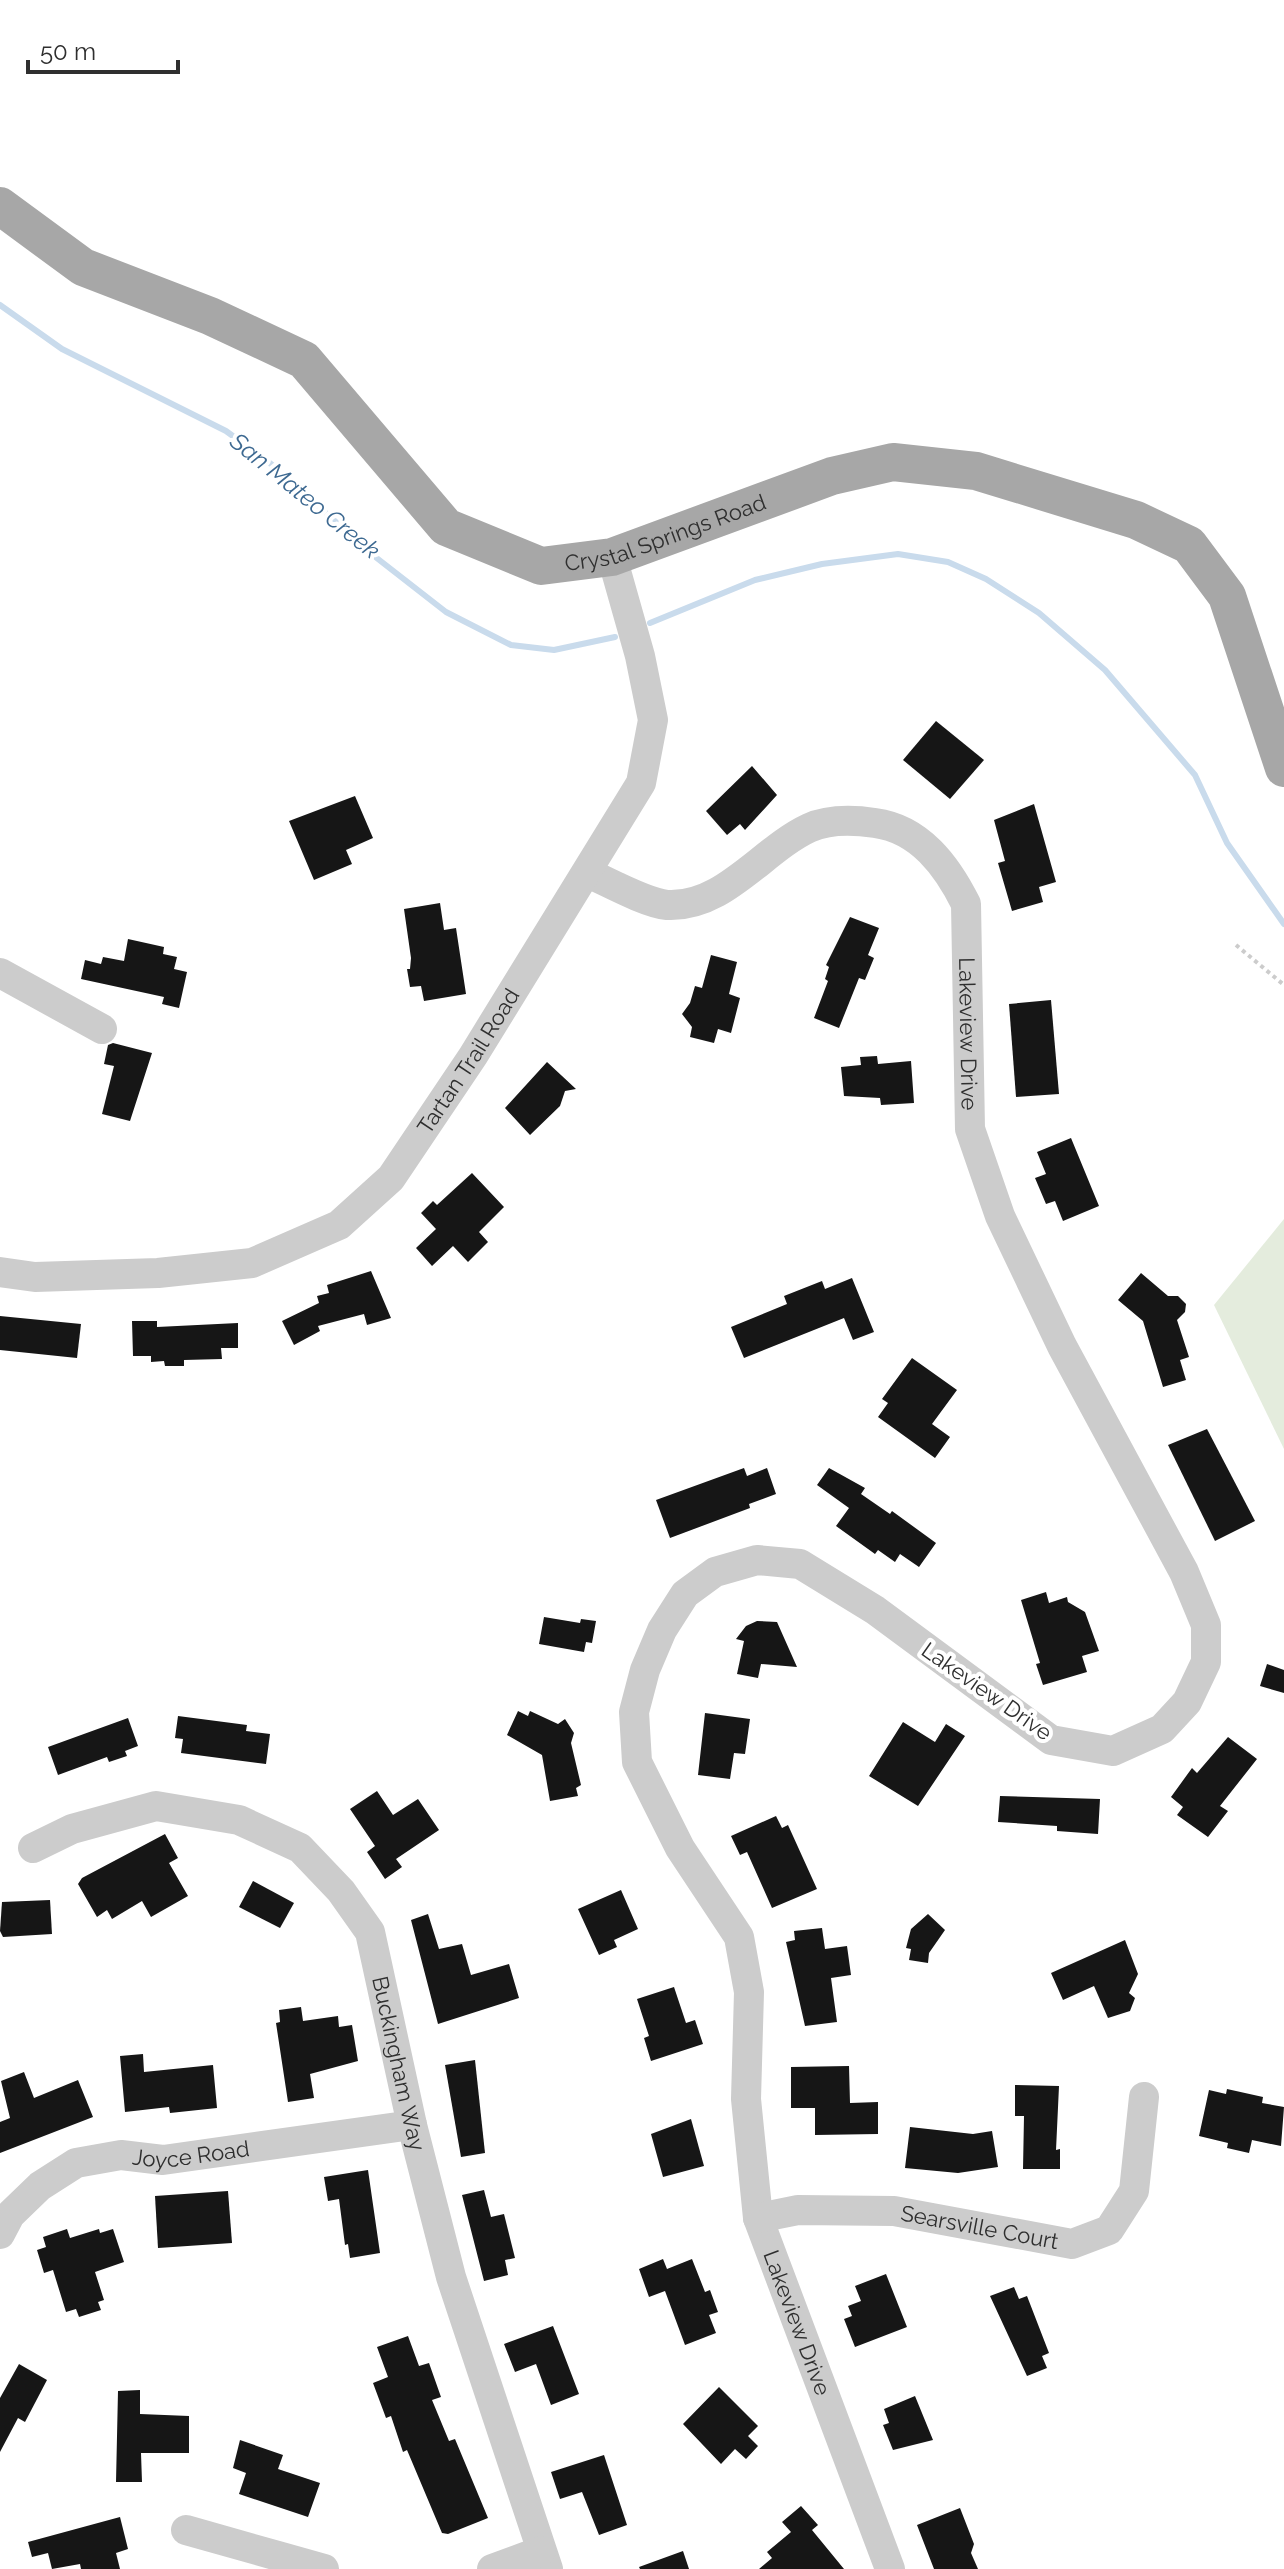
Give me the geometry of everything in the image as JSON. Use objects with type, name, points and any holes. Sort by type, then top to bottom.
[{"type":"main road","name":"Crystal Springs Road","points":[[0,206],[83,267],[210,316],[304,360],[446,527],[541,566],[612,557],[832,476],[893,462],[976,471],[1122,515],[1189,545],[1227,596],[1284,768]]},
{"type":"street","name":"Tartan Trail Road","points":[[0,1272],[35,1277],[142,1273],[252,1263],[339,1225],[391,1178],[473,1056],[641,783],[653,720],[640,656],[612,557]]},
{"type":"street","name":"Lakeview Drive","points":[[588,873],[666,905],[711,896],[810,827],[852,820],[892,825],[929,848],[952,876],[966,904],[970,1129],[1000,1216],[1062,1346],[1184,1572],[1206,1625],[1206,1662],[1187,1702],[1162,1729],[1113,1751],[1051,1740],[875,1610],[800,1564],[757,1560],[715,1572],[685,1594],[662,1630],[645,1670],[634,1712],[637,1762],[680,1848],[739,1937],[749,1992],[746,2099],[758,2218],[890,2569]]},
{"type":"street","points":[[0,973],[102,1029]]},
{"type":"street","name":"Buckingham Way","points":[[33,1848],[72,1829],[156,1806],[239,1820],[300,1848],[341,1891],[370,1932],[412,2125],[451,2277],[545,2560]]},
{"type":"street","name":"Searsville Court","points":[[758,2218],[798,2210],[894,2211],[1072,2244],[1109,2230],[1134,2191],[1144,2097]]},
{"type":"street","name":"Joyce Road","points":[[0,2234],[10,2215],[40,2186],[76,2163],[121,2155],[163,2160],[412,2125]]},
{"type":"street","points":[[186,2530],[324,2569]]},
{"type":"street","points":[[492,2569],[545,2560]]},
{"type":"path","points":[[1236,945],[1284,985]]},
{"type":"green space","points":[[1284,1219],[1284,1449],[1214,1305]]},
{"type":"building","points":[[936,721],[984,760],[950,799],[903,760]]},
{"type":"building","points":[[752,766],[777,795],[745,830],[740,824],[727,835],[706,811]]},
{"type":"building","points":[[355,796],[373,838],[346,850],[352,864],[314,880],[289,821]]},
{"type":"building","points":[[1034,804],[1056,882],[1039,887],[1043,902],[1012,911],[998,863],[1005,861],[994,820]]},
{"type":"building","points":[[440,903],[444,930],[456,928],[466,994],[424,1001],[421,986],[410,987],[407,969],[410,969],[411,958],[404,909]]},
{"type":"building","points":[[850,917],[879,928],[868,955],[874,958],[865,980],[859,978],[839,1028],[814,1018],[828,981],[825,979],[829,967],[826,965]]},
{"type":"building","points":[[128,939],[164,947],[163,954],[177,957],[174,969],[187,972],[179,1008],[162,1004],[164,997],[81,979],[85,960],[101,964],[103,957],[124,961]]},
{"type":"building","points":[[711,955],[737,962],[729,994],[740,998],[731,1033],[718,1029],[714,1043],[690,1037],[692,1027],[682,1014],[690,1003],[695,986],[702,988]]},
{"type":"building","points":[[1051,1000],[1059,1094],[1016,1097],[1009,1004]]},
{"type":"building","points":[[113,1043],[152,1053],[130,1121],[102,1114],[114,1066],[104,1064],[108,1045]]},
{"type":"building","points":[[877,1056],[878,1064],[911,1061],[914,1103],[881,1105],[880,1098],[844,1096],[841,1067],[861,1065],[860,1057]]},
{"type":"building","points":[[547,1062],[576,1089],[565,1091],[560,1106],[530,1135],[505,1108]]},
{"type":"building","points":[[1071,1138],[1099,1206],[1063,1221],[1055,1201],[1046,1204],[1035,1178],[1046,1174],[1037,1152]]},
{"type":"building","points":[[472,1173],[504,1207],[479,1232],[488,1242],[468,1262],[453,1246],[432,1266],[416,1248],[436,1229],[421,1213],[433,1201],[437,1205]]},
{"type":"building","points":[[371,1271],[391,1318],[367,1325],[364,1314],[318,1326],[320,1331],[294,1345],[282,1321],[319,1303],[317,1296],[329,1293],[327,1285]]},
{"type":"building","points":[[1141,1273],[1168,1296],[1178,1296],[1186,1304],[1185,1312],[1177,1320],[1189,1357],[1180,1360],[1186,1380],[1163,1387],[1143,1321],[1118,1300]]},
{"type":"building","points":[[852,1278],[874,1332],[853,1340],[844,1318],[744,1358],[731,1327],[787,1304],[784,1296],[822,1281],[825,1289]]},
{"type":"building","points":[[0,1316],[81,1324],[77,1358],[0,1350]]},
{"type":"building","points":[[132,1321],[157,1321],[157,1327],[238,1323],[238,1348],[221,1348],[222,1359],[184,1360],[184,1366],[165,1366],[164,1361],[151,1362],[151,1356],[133,1356]]},
{"type":"building","points":[[912,1358],[957,1390],[932,1424],[950,1437],[935,1458],[878,1417],[888,1403],[882,1399]]},
{"type":"building","points":[[1207,1429],[1255,1521],[1215,1541],[1168,1445]]},
{"type":"building","points":[[744,1468],[747,1476],[767,1468],[776,1494],[749,1504],[750,1508],[670,1538],[656,1500]]},
{"type":"building","points":[[829,1468],[865,1488],[861,1494],[890,1514],[892,1511],[936,1543],[919,1567],[900,1554],[895,1562],[878,1550],[875,1554],[836,1526],[849,1508],[817,1485]]},
{"type":"building","points":[[1046,1592],[1049,1603],[1067,1597],[1068,1602],[1085,1612],[1099,1651],[1082,1656],[1087,1672],[1043,1685],[1036,1664],[1040,1663],[1021,1600]]},
{"type":"building","points":[[544,1617],[580,1623],[581,1619],[596,1621],[592,1643],[586,1642],[584,1652],[539,1644]]},
{"type":"building","points":[[757,1621],[777,1622],[797,1667],[761,1664],[758,1678],[737,1674],[744,1641],[736,1639],[746,1626]]},
{"type":"building","points":[[1267,1664],[1284,1670],[1284,1693],[1260,1686]]},
{"type":"building","points":[[518,1711],[528,1716],[530,1711],[558,1724],[565,1719],[574,1733],[571,1743],[581,1785],[576,1788],[578,1796],[550,1801],[542,1755],[507,1735]]},
{"type":"building","points":[[705,1713],[750,1719],[745,1754],[734,1753],[730,1779],[698,1775]]},
{"type":"building","points":[[178,1716],[247,1725],[246,1731],[270,1734],[266,1764],[181,1753],[183,1739],[175,1738]]},
{"type":"building","points":[[128,1718],[138,1746],[125,1751],[127,1756],[109,1762],[107,1757],[58,1775],[48,1747]]},
{"type":"building","points":[[903,1722],[935,1742],[946,1724],[965,1736],[918,1806],[869,1776]]},
{"type":"building","points":[[1228,1737],[1257,1759],[1220,1806],[1228,1811],[1208,1837],[1177,1815],[1183,1807],[1171,1797],[1192,1768],[1197,1773]]},
{"type":"building","points":[[377,1791],[393,1815],[418,1799],[439,1830],[396,1859],[402,1867],[385,1879],[367,1852],[375,1846],[350,1809]]},
{"type":"building","points":[[1000,1796],[1100,1799],[1098,1834],[1057,1831],[1057,1826],[998,1822]]},
{"type":"building","points":[[776,1816],[782,1828],[788,1825],[817,1889],[772,1908],[747,1852],[740,1855],[731,1836]]},
{"type":"building","points":[[165,1834],[178,1858],[169,1863],[188,1896],[151,1917],[142,1901],[112,1919],[107,1910],[97,1917],[78,1884],[82,1878]]},
{"type":"building","points":[[253,1881],[294,1903],[280,1928],[239,1907]]},
{"type":"building","points":[[621,1890],[638,1929],[614,1940],[617,1947],[599,1955],[578,1909]]},
{"type":"building","points":[[50,1900],[52,1934],[3,1937],[0,1931],[2,1902]]},
{"type":"building","points":[[428,1914],[439,1949],[462,1944],[471,1975],[509,1964],[519,1998],[438,2024],[411,1920]]},
{"type":"building","points":[[928,1914],[945,1930],[929,1953],[928,1963],[909,1960],[911,1949],[906,1948],[911,1929]]},
{"type":"building","points":[[822,1928],[825,1949],[847,1946],[851,1975],[831,1978],[837,2022],[805,2026],[786,1942],[795,1940],[794,1931]]},
{"type":"building","points":[[1125,1940],[1138,1974],[1129,1993],[1135,1998],[1130,2011],[1108,2018],[1094,1986],[1063,2000],[1051,1973]]},
{"type":"building","points":[[674,1987],[686,2023],[695,2020],[703,2044],[651,2061],[644,2038],[649,2036],[637,1999]]},
{"type":"building","points":[[301,2007],[303,2021],[338,2016],[339,2027],[352,2025],[358,2061],[310,2074],[314,2098],[288,2102],[276,2023],[280,2022],[279,2010]]},
{"type":"building","points":[[143,2054],[144,2072],[213,2065],[217,2108],[170,2113],[169,2107],[125,2112],[120,2056]]},
{"type":"building","points":[[475,2060],[485,2153],[461,2157],[445,2065]]},
{"type":"building","points":[[849,2066],[850,2103],[878,2102],[878,2134],[815,2135],[815,2108],[791,2108],[791,2067]]},
{"type":"building","points":[[24,2072],[34,2098],[78,2080],[93,2117],[0,2153],[0,2122],[10,2118],[1,2081]]},
{"type":"building","points":[[1015,2085],[1059,2086],[1056,2150],[1060,2149],[1060,2169],[1023,2169],[1024,2116],[1015,2116]]},
{"type":"building","points":[[1227,2089],[1263,2097],[1262,2103],[1284,2107],[1281,2146],[1252,2140],[1249,2153],[1227,2148],[1228,2143],[1199,2136],[1209,2090],[1226,2094]]},
{"type":"building","points":[[691,2119],[704,2166],[663,2177],[651,2134]]},
{"type":"building","points":[[910,2127],[973,2134],[992,2131],[998,2167],[958,2173],[905,2168]]},
{"type":"building","points":[[368,2170],[380,2253],[350,2258],[348,2244],[345,2245],[339,2199],[328,2201],[324,2177]]},
{"type":"building","points":[[484,2190],[491,2217],[504,2214],[515,2258],[505,2260],[508,2275],[484,2281],[462,2195]]},
{"type":"building","points":[[228,2191],[232,2243],[158,2248],[155,2196]]},
{"type":"building","points":[[67,2229],[70,2238],[99,2229],[100,2233],[113,2229],[124,2262],[95,2272],[104,2300],[98,2302],[101,2310],[79,2317],[76,2309],[66,2312],[53,2270],[44,2273],[37,2250],[46,2247],[43,2237]]},
{"type":"building","points":[[663,2259],[667,2269],[692,2259],[705,2292],[710,2290],[718,2312],[709,2315],[716,2333],[685,2345],[665,2291],[649,2297],[639,2269]]},
{"type":"building","points":[[886,2274],[907,2327],[855,2347],[844,2319],[852,2316],[848,2306],[861,2301],[855,2286]]},
{"type":"building","points":[[1014,2287],[1019,2299],[1027,2296],[1049,2353],[1042,2356],[1047,2368],[1027,2376],[990,2296]]},
{"type":"building","points":[[553,2326],[579,2394],[551,2405],[536,2364],[515,2372],[504,2344]]},
{"type":"building","points":[[408,2336],[419,2366],[429,2363],[441,2397],[432,2400],[449,2441],[455,2439],[488,2518],[448,2534],[442,2533],[407,2450],[403,2452],[391,2416],[386,2418],[373,2383],[388,2377],[377,2347]]},
{"type":"building","points":[[19,2364],[47,2380],[25,2422],[18,2418],[0,2452],[0,2398]]},
{"type":"building","points":[[719,2387],[758,2426],[748,2436],[758,2446],[746,2459],[735,2449],[721,2464],[683,2424]]},
{"type":"building","points":[[140,2390],[140,2414],[189,2416],[189,2453],[141,2453],[142,2482],[116,2482],[118,2391]]},
{"type":"building","points":[[915,2396],[933,2440],[893,2450],[883,2425],[889,2423],[884,2409]]},
{"type":"building","points":[[240,2440],[283,2455],[278,2469],[320,2483],[308,2517],[239,2494],[246,2473],[233,2468]]},
{"type":"building","points":[[604,2455],[627,2525],[599,2535],[582,2492],[560,2499],[551,2472]]},
{"type":"building","points":[[801,2506],[818,2525],[812,2530],[844,2569],[759,2569],[772,2558],[767,2552],[791,2532],[782,2522]]},
{"type":"building","points":[[960,2508],[974,2544],[971,2553],[978,2569],[934,2569],[917,2525]]},
{"type":"building","points":[[120,2517],[128,2549],[116,2553],[120,2569],[81,2569],[80,2564],[52,2569],[48,2553],[32,2557],[28,2542]]},
{"type":"building","points":[[683,2551],[689,2569],[639,2567]]},
{"type":"waterway","name":"San Mateo Creek","points":[[0,305],[62,349],[226,431],[275,467],[369,552],[446,612],[511,645],[554,650],[615,637]]},
{"type":"waterway","name":"San Mateo Creek","points":[[650,623],[755,580],[822,564],[898,554],[948,562],[986,579],[1039,613],[1105,670],[1195,775],[1227,843],[1284,924]]}]
